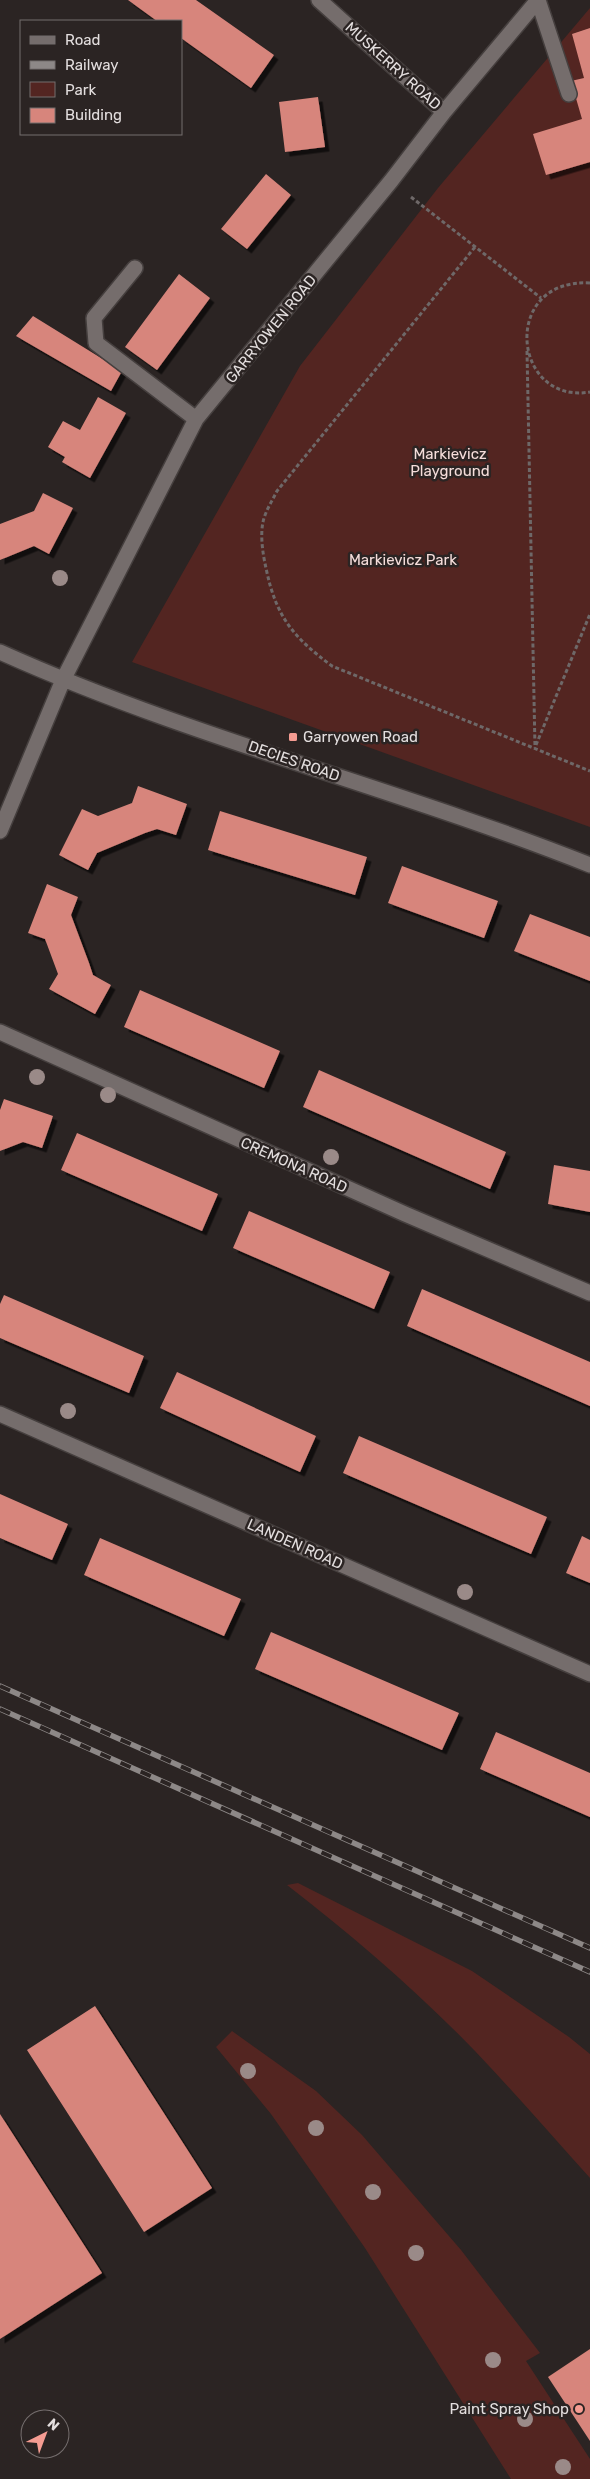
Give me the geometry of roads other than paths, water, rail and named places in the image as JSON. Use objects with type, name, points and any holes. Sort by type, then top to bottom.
[{"type":"street","name":"MUSKERRY ROAD","points":[[319,0],[444,112]]},
{"type":"street","name":"GARRYOWEN ROAD","points":[[0,831],[63,680],[196,419],[391,181],[444,112],[538,0]]},
{"type":"street","points":[[538,0],[569,94]]},
{"type":"street","points":[[135,268],[94,318],[96,342],[196,419]]},
{"type":"street","name":"DECIES ROAD","points":[[0,652],[63,680],[122,703],[524,839],[590,866]]},
{"type":"street","name":"CREMONA ROAD","points":[[0,1032],[405,1214],[590,1293]]},
{"type":"street","name":"LANDEN ROAD","points":[[0,1414],[590,1674]]},
{"type":"railway","points":[[0,1686],[590,1948]]},
{"type":"railway","points":[[0,1709],[590,1972]]},
{"type":"place","name":"Garryowen Road","points":[[293,737]]},
{"type":"place","name":"Paint Spray Shop","points":[[579,2409]]},
{"type":"park label","name":"Markievicz Playground","points":[[450,462]]},
{"type":"park label","name":"Markievicz Park","points":[[403,560]]}]
